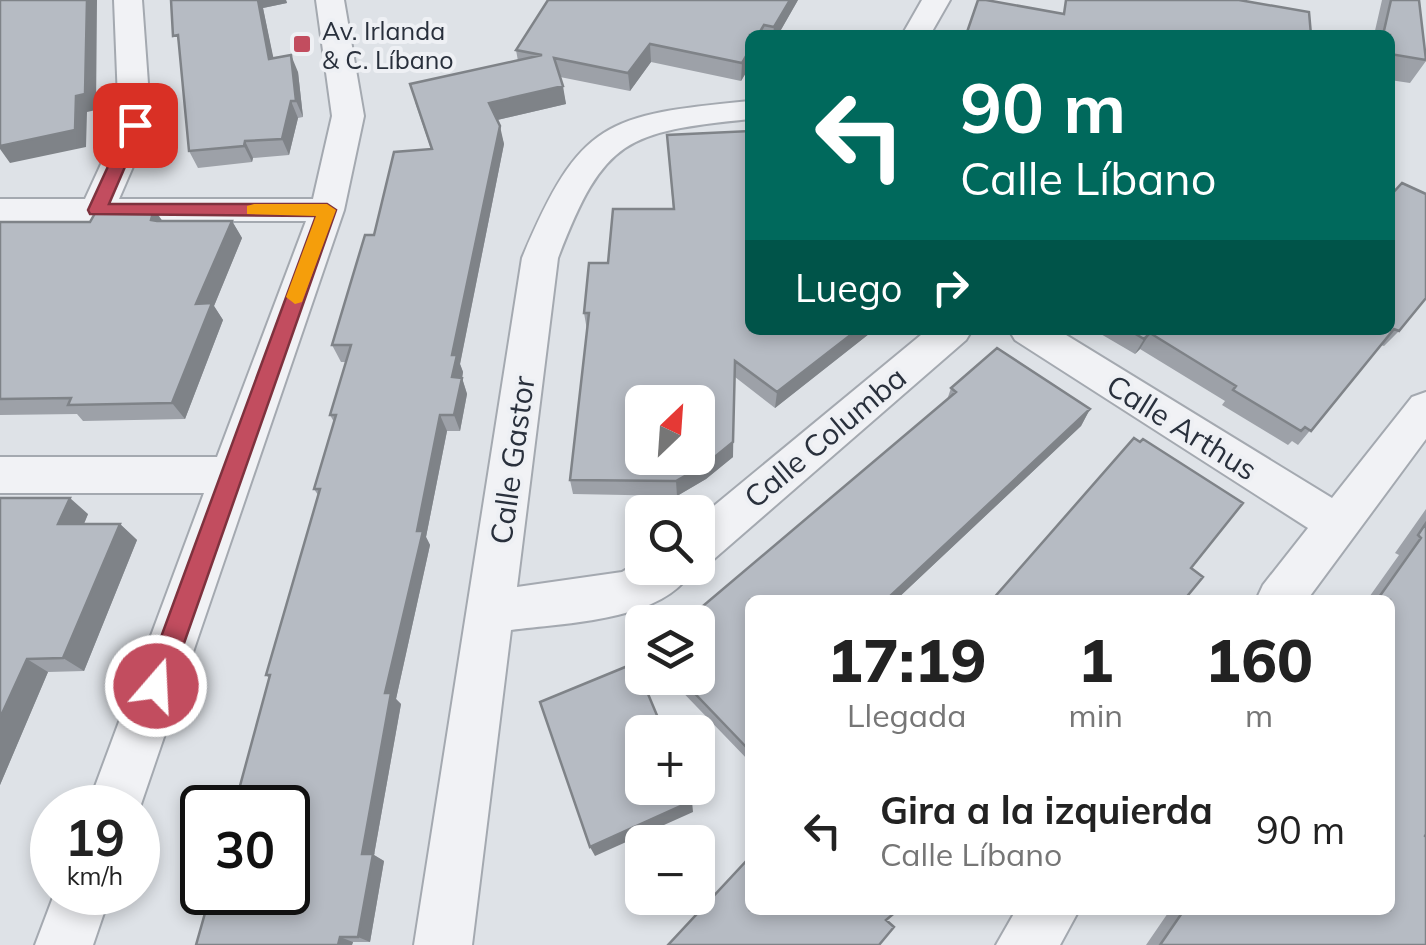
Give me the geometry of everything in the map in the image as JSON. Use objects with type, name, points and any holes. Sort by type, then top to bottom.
[{"type":"street","points":[[97,210],[135,125],[128,0]]},
{"type":"street","points":[[121,785],[327,210],[348,116],[330,0]]},
{"type":"street","points":[[919,30],[936,0]]},
{"type":"street","name":"Calle Gastor","points":[[442,945],[540,258],[568,188],[602,144],[657,119],[745,110]]},
{"type":"street","points":[[0,210],[327,210]]},
{"type":"street","name":"Calle Columba","points":[[715,531],[947,335]]},
{"type":"street","name":"Calle Arthus","points":[[1036,335],[1336,523]]},
{"type":"street","points":[[1284,595],[1426,408]]},
{"type":"street","points":[[0,475],[231,475]]},
{"type":"street","points":[[491,612],[629,592],[641,585]]},
{"type":"street","points":[[64,945],[75,915]]},
{"type":"street","points":[[1025,945],[1047,915]]},
{"type":"building","points":[[0,0],[87,0],[85,94],[76,96],[75,130],[0,146]]},
{"type":"building","points":[[171,0],[258,0],[269,59],[291,55],[296,101],[291,101],[282,139],[189,151]]},
{"type":"building","points":[[548,0],[790,0],[774,27],[764,25],[761,30],[745,30],[742,63],[650,44],[628,73],[554,58],[563,86],[489,103],[500,126],[452,355],[457,355],[452,377],[462,378],[454,415],[440,415],[417,531],[423,531],[385,693],[391,693],[362,854],[373,854],[358,937],[340,937],[338,945],[196,945],[204,915],[310,915],[310,785],[240,785],[270,675],[266,675],[320,489],[314,489],[351,345],[332,345],[365,235],[374,235],[394,152],[432,149],[410,84],[542,55],[516,50]]},
{"type":"building","points":[[978,0],[1064,14],[1066,0],[1239,0],[1309,12],[1311,30],[968,30]]},
{"type":"building","points":[[1391,0],[1419,0],[1426,60],[1395,55],[1395,30],[1384,30]]},
{"type":"building","points":[[745,131],[745,335],[851,335],[777,392],[735,361],[733,442],[715,457],[715,385],[625,385],[625,475],[687,475],[676,481],[570,480],[589,313],[584,313],[589,263],[608,263],[613,209],[674,209],[667,135]]},
{"type":"building","points":[[1402,183],[1426,194],[1426,298],[1399,331],[1395,329],[1395,191]]},
{"type":"building","points":[[98,208],[154,209],[151,220],[157,221],[232,221],[196,304],[212,303],[172,403],[68,405],[71,398],[0,399],[0,222],[90,222]]},
{"type":"building","points":[[1153,335],[1389,335],[1311,431],[1305,427],[1301,431],[1233,390],[1236,386]]},
{"type":"building","points":[[997,348],[1090,409],[891,595],[745,595],[745,746],[696,695],[715,695],[715,605],[704,605],[956,392],[951,388]]},
{"type":"building","points":[[1134,438],[1140,442],[1143,439],[1243,503],[1191,568],[1203,577],[1188,595],[996,595]]},
{"type":"building","points":[[0,498],[70,498],[58,524],[120,524],[63,658],[27,659],[0,718]]},
{"type":"building","points":[[1426,523],[1426,945],[1160,945],[1181,915],[1395,915],[1395,595],[1381,595],[1421,538],[1418,535]]},
{"type":"building","points":[[625,667],[625,695],[648,695],[657,715],[625,715],[625,805],[683,805],[639,825],[625,825],[625,831],[590,847],[540,702]]},
{"type":"building","points":[[745,862],[745,915],[892,915],[886,920],[894,927],[879,945],[668,945],[696,915],[715,915],[715,895]]},
{"type":"slow traffic","points":[[254,210],[327,210],[295,297]]},
{"type":"place","name":"Av. Irlanda & C. Líbano","points":[[302,44]]},
{"type":"route","points":[[135,125],[97,210],[327,210],[156,686]]}]
